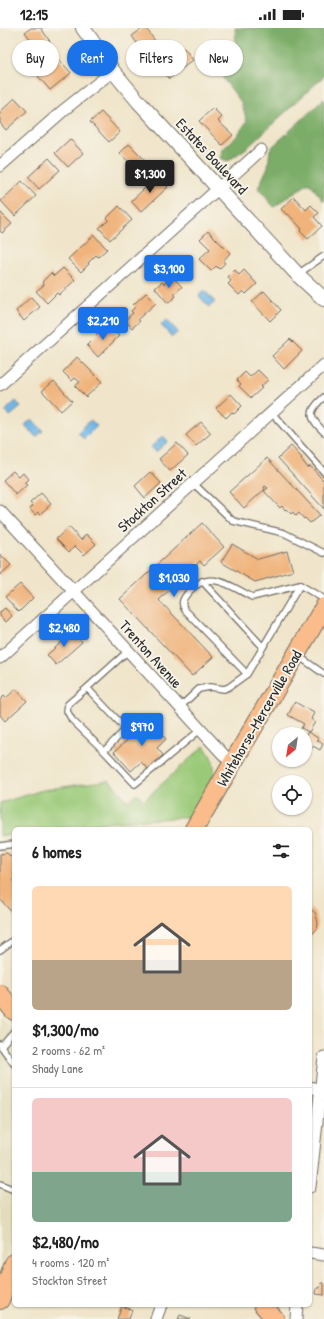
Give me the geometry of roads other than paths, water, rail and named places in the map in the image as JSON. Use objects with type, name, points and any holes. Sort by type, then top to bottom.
[{"type":"main road","name":"Whitehorse-Mercerville Road","points":[[195,827],[295,654],[324,607]]},
{"type":"main road","points":[[0,994],[12,1009]]},
{"type":"main road","points":[[1,1295],[12,1268]]},
{"type":"main road","points":[[265,1307],[275,1319]]},
{"type":"street","name":"Estates Boulevard","points":[[83,28],[91,40]]},
{"type":"street","points":[[2,161],[107,76]]},
{"type":"street","name":"Estates Boulevard","points":[[117,76],[138,101],[298,275],[324,299]]},
{"type":"street","points":[[0,386],[261,150]]},
{"type":"street","name":"Stockton Street","points":[[0,658],[324,365]]},
{"type":"street","name":"Trenton Avenue","points":[[0,510],[232,764]]},
{"type":"street","points":[[312,1172],[323,1091],[324,1057]]},
{"type":"street","points":[[312,1088],[323,1091]]},
{"type":"street","points":[[312,1253],[324,1255]]},
{"type":"street","points":[[156,1319],[160,1307]]},
{"type":"street","points":[[296,1319],[297,1307]]},
{"type":"lane","points":[[298,275],[323,259]]},
{"type":"lane","points":[[324,397],[317,403],[312,412],[314,422],[324,432]]},
{"type":"lane","points":[[271,412],[324,472]]},
{"type":"lane","points":[[193,483],[233,521],[284,533],[324,553]]},
{"type":"lane","points":[[202,581],[263,647]]},
{"type":"lane","points":[[247,674],[185,610],[182,605],[182,600],[194,586],[202,581],[222,581],[252,597],[300,585],[324,599]]},
{"type":"lane","points":[[180,707],[199,689],[210,687],[224,689],[247,674],[300,585]]},
{"type":"lane","points":[[128,651],[68,704],[67,711],[72,720],[135,784],[200,730]]},
{"type":"lane","points":[[295,654],[324,674]]},
{"type":"lane","points":[[87,688],[126,729],[104,751]]},
{"type":"lane","points":[[0,846],[12,844]]},
{"type":"lane","points":[[0,950],[11,942]]},
{"type":"lane","points":[[12,1034],[0,1045],[12,1061]]},
{"type":"lane","points":[[0,1184],[12,1189]]},
{"type":"water","points":[[204,290],[215,302],[209,307],[199,296]]},
{"type":"water","points":[[167,320],[178,332],[172,337],[161,325]]},
{"type":"water","points":[[16,401],[21,407],[10,416],[5,411]]},
{"type":"water","points":[[32,419],[43,431],[36,437],[25,425]]},
{"type":"water","points":[[91,420],[97,426],[84,439],[78,432]]},
{"type":"water","points":[[163,436],[168,441],[156,452],[151,447]]}]
